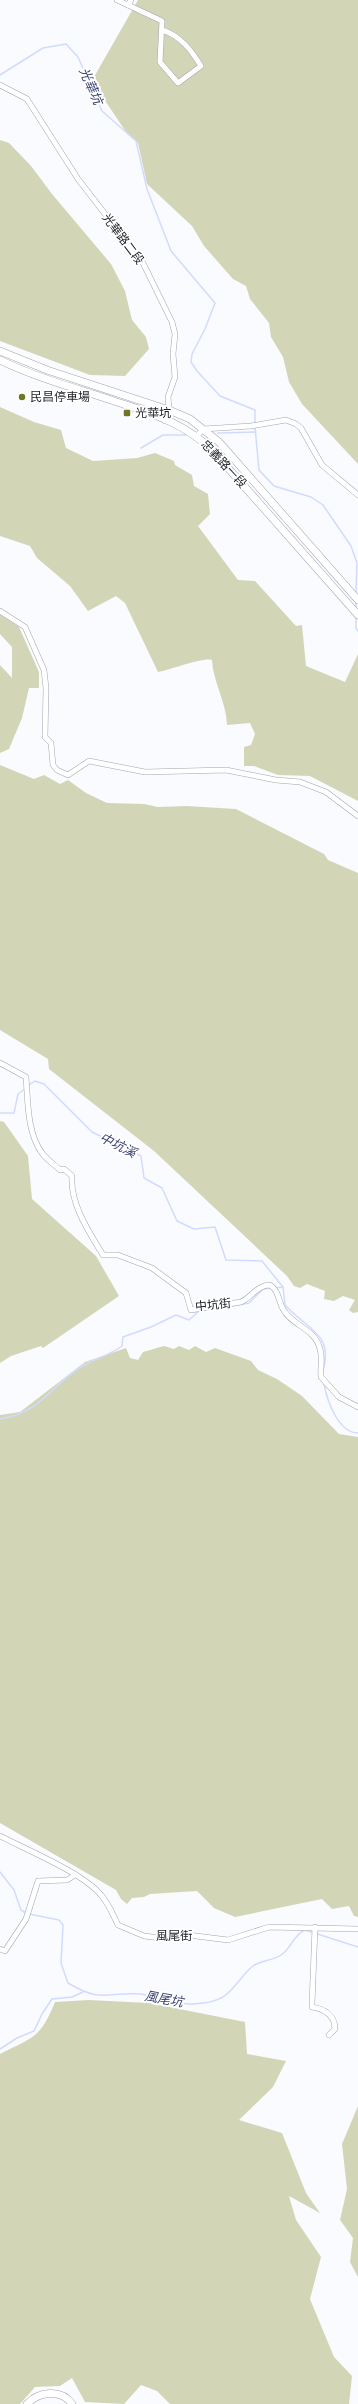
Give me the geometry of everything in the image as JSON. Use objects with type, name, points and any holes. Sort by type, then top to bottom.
[{"type":"main road","name":"忠義路一段","points":[[0,351],[47,370],[169,410],[190,419],[219,442],[358,600]]},
{"type":"main road","name":"忠義路一段","points":[[0,360],[51,381],[165,420],[197,436],[213,451],[358,615]]},
{"type":"main road","points":[[27,2404],[39,2395],[49,2394],[59,2395],[69,2400],[72,2404]]},
{"type":"street","points":[[116,0],[130,3],[162,21],[160,62],[178,83],[201,66],[190,50],[178,37],[162,30]]},
{"type":"street","name":"光華路二段","points":[[0,85],[27,99],[78,179],[143,263],[172,322],[175,334],[173,354],[175,377],[168,397],[169,410],[165,420]]},
{"type":"street","points":[[197,436],[203,429],[251,426],[286,420],[301,428],[322,465],[358,495]]},
{"type":"street","points":[[0,611],[25,627],[44,670],[46,705],[44,733],[51,744],[53,765],[57,770],[68,774],[89,761],[145,772],[195,770],[238,771],[276,780],[300,782],[326,792],[358,816]]},
{"type":"street","name":"中坑街","points":[[0,1063],[26,1077],[28,1114],[42,1154],[60,1170],[64,1169],[72,1176],[71,1184],[86,1229],[103,1255],[118,1255],[152,1268],[186,1293],[191,1310],[241,1302],[248,1299],[261,1286],[270,1285],[274,1288],[283,1309],[311,1332],[318,1341],[321,1354],[323,1378],[339,1397],[358,1407]]},
{"type":"street","name":"風尾街","points":[[0,1836],[75,1875],[102,1895],[118,1925],[144,1936],[160,1938],[188,1935],[228,1940],[269,1927],[315,1931],[358,1929]]},
{"type":"street","points":[[3,1950],[28,1914],[38,1881],[67,1880],[75,1875]]},
{"type":"street","points":[[315,1931],[312,2007],[327,2012],[332,2018],[335,2029],[329,2035]]},
{"type":"green space","points":[[138,0],[358,0],[358,464],[302,404],[289,382],[283,357],[271,337],[269,323],[250,299],[246,286],[233,279],[204,246],[192,226],[147,184],[138,143],[126,132],[104,99],[94,77]]},
{"type":"green space","points":[[0,140],[9,143],[31,166],[52,194],[111,264],[125,291],[132,320],[146,337],[149,349],[125,376],[90,375],[0,341]]},
{"type":"green space","points":[[0,407],[34,422],[61,430],[66,448],[93,461],[137,458],[155,453],[174,461],[175,465],[192,475],[194,486],[208,494],[210,514],[198,526],[238,580],[255,581],[296,626],[302,625],[306,666],[345,682],[358,654],[358,801],[310,776],[278,775],[254,766],[244,766],[244,747],[251,745],[255,734],[250,723],[227,725],[212,660],[201,660],[158,672],[125,603],[116,596],[88,611],[70,586],[37,558],[30,546],[0,536]]},
{"type":"green space","points":[[0,614],[19,627],[39,672],[39,688],[29,688],[22,718],[9,749],[0,753],[0,665],[12,678],[12,647],[0,634]]},
{"type":"green space","points":[[0,765],[34,779],[44,775],[60,784],[68,780],[86,793],[107,803],[144,804],[158,807],[187,806],[236,809],[324,854],[328,860],[358,873],[358,1312],[353,1313],[349,1310],[355,1300],[343,1296],[334,1301],[324,1299],[325,1291],[307,1284],[300,1288],[294,1286],[287,1276],[154,1151],[49,1069],[48,1059],[0,1030]]},
{"type":"green space","points":[[0,1121],[4,1122],[28,1156],[32,1199],[96,1256],[119,1296],[43,1348],[41,1346],[11,1356],[0,1363]]},
{"type":"green space","points":[[164,1346],[174,1349],[179,1346],[189,1350],[195,1346],[206,1352],[215,1348],[251,1361],[258,1370],[277,1379],[302,1396],[339,1434],[358,1437],[358,1917],[354,1916],[349,1906],[332,1909],[322,1899],[235,1917],[214,1908],[197,1891],[150,1894],[144,1897],[132,1898],[127,1904],[121,1899],[116,1890],[0,1823],[0,1415],[20,1412],[85,1362],[126,1348],[130,1358],[138,1360],[143,1352]]},
{"type":"green space","points":[[89,2000],[149,2003],[245,2022],[247,2054],[286,2061],[273,2087],[239,2120],[282,2133],[306,2193],[320,2213],[289,2196],[296,2220],[321,2257],[310,2299],[334,2357],[352,2376],[349,2404],[170,2404],[157,2391],[141,2385],[124,2404],[85,2402],[72,2378],[60,2386],[35,2387],[20,2404],[0,2404],[0,2054],[34,2036],[45,2023],[55,2002]]},
{"type":"green space","points":[[358,2106],[358,2277],[350,2262],[353,2238],[340,2220],[347,2189],[342,2144]]},
{"type":"waterway","name":"光華坑","points":[[0,75],[43,48],[66,44],[78,57],[102,111],[136,141],[147,189],[171,251],[215,303],[205,329],[192,354],[191,362],[197,371],[220,396],[255,410],[255,423]]},
{"type":"waterway","name":"光華坑","points":[[255,427],[259,470],[274,486],[311,497],[323,505],[351,546],[357,563],[356,593]]},
{"type":"waterway","points":[[218,433],[256,432]]},
{"type":"waterway","points":[[141,448],[163,435],[186,435]]},
{"type":"waterway","name":"光華坑","points":[[356,601],[356,609]]},
{"type":"waterway","name":"光華坑","points":[[356,617],[356,628],[358,631]]},
{"type":"waterway","name":"中坑溪","points":[[29,1085],[35,1081],[44,1084],[92,1132],[141,1156],[144,1178],[162,1188],[177,1221],[194,1229],[215,1227],[226,1260],[262,1261],[283,1287],[285,1305],[309,1326],[321,1340],[325,1348],[323,1371]]},
{"type":"waterway","name":"中坑溪","points":[[0,1113],[14,1113],[18,1094],[26,1088]]},
{"type":"waterway","name":"中坑溪","points":[[275,1288],[283,1287]]},
{"type":"waterway","points":[[214,1309],[249,1303],[263,1289],[271,1288]]},
{"type":"waterway","points":[[0,1419],[15,1415],[37,1404],[72,1372],[122,1346],[123,1337],[151,1327],[176,1315],[189,1320],[199,1311]]},
{"type":"waterway","name":"中坑溪","points":[[324,1384],[331,1407],[339,1422],[351,1432],[358,1433]]},
{"type":"waterway","name":"風尾坑","points":[[0,1872],[14,1890],[21,1910],[26,1913]]},
{"type":"waterway","name":"風尾坑","points":[[29,1914],[59,1920],[63,1925],[61,1963],[68,1983],[88,1993],[96,1995],[141,1994],[161,2001],[186,2004],[205,2003],[222,1998],[253,1966],[281,1955],[288,1949],[298,1935],[305,1930],[358,1947]]},
{"type":"waterway","points":[[0,2049],[17,2038],[34,2031],[42,2014],[52,1999],[72,1997],[83,1992]]},
{"type":"place","name":"民昌停車場","points":[[22,397]]},
{"type":"place","name":"光華坑","points":[[127,413]]}]
